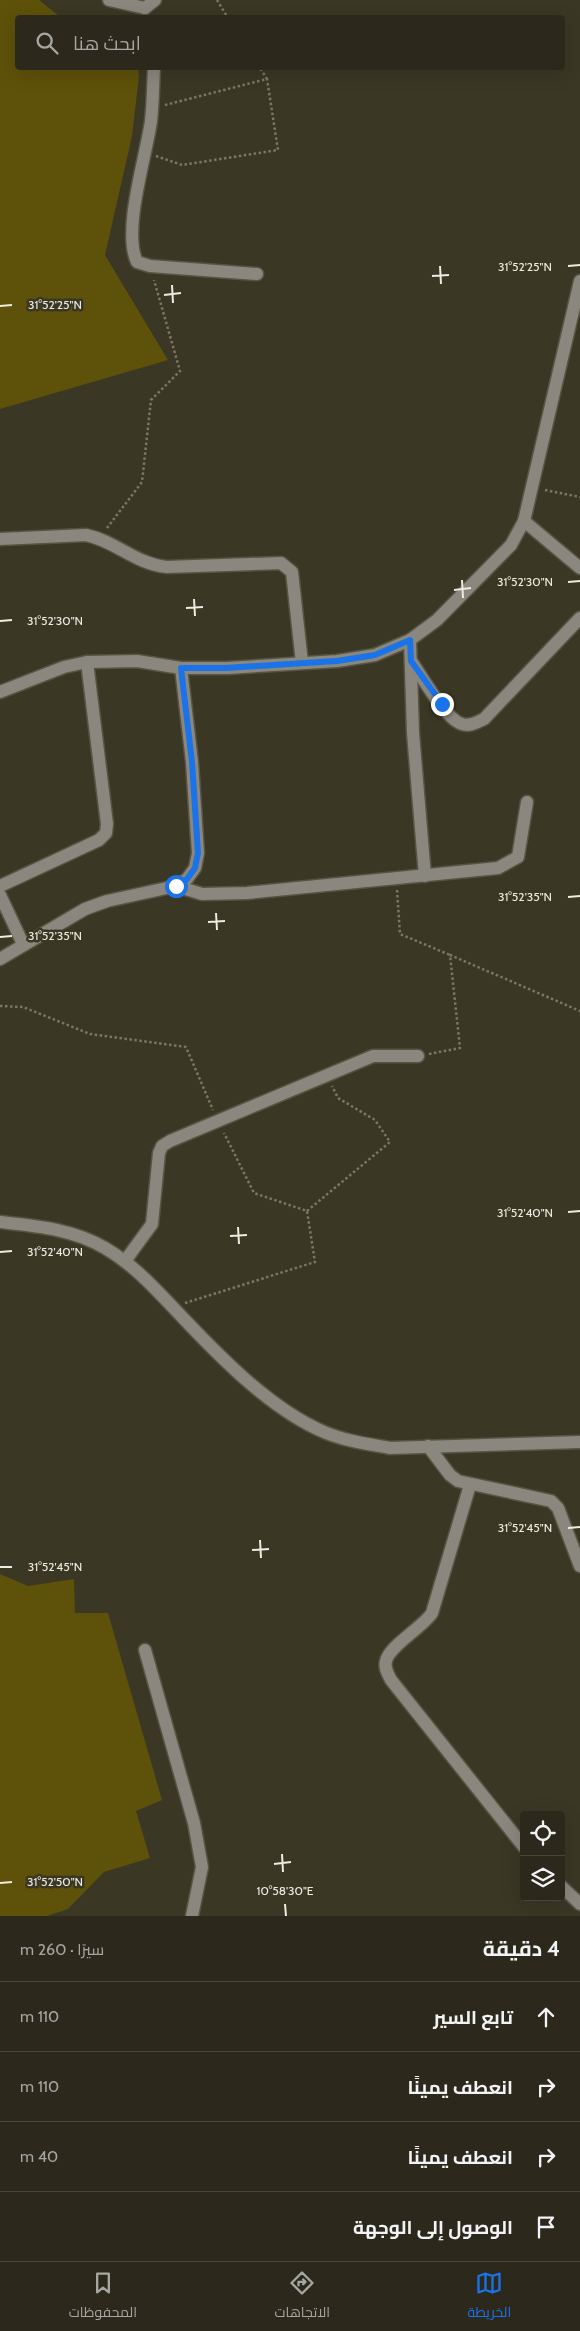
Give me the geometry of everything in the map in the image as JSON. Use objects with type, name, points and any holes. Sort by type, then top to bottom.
[{"type":"street","points":[[109,0],[147,13],[155,0]]},
{"type":"street","points":[[154,70],[152,108],[134,217],[132,250],[137,262],[150,266],[257,274]]},
{"type":"street","points":[[0,692],[64,667],[87,662],[137,661],[181,668],[302,663],[375,655],[410,640],[443,614],[512,545],[524,521],[580,281]]},
{"type":"street","points":[[524,521],[580,568]]},
{"type":"street","points":[[0,539],[86,535],[99,538],[150,566],[281,563],[292,572],[302,663]]},
{"type":"street","points":[[411,661],[452,719],[463,725],[474,724],[484,718],[580,618]]},
{"type":"street","points":[[410,640],[419,828],[424,876]]},
{"type":"street","points":[[0,886],[99,840],[106,833],[107,824],[87,662]]},
{"type":"street","points":[[0,958],[85,909],[107,901],[176,886],[187,879],[195,868],[198,853],[192,762],[181,668]]},
{"type":"street","points":[[176,886],[194,892],[215,895],[484,870],[512,862],[518,857],[527,802]]},
{"type":"street","points":[[0,895],[23,944]]},
{"type":"street","points":[[125,1262],[152,1224],[162,1146],[377,1054],[418,1056]]},
{"type":"street","points":[[0,1222],[66,1231],[104,1247],[142,1275],[246,1379],[286,1410],[324,1432],[360,1443],[390,1448],[580,1442]]},
{"type":"street","points":[[428,1446],[450,1475],[458,1481],[551,1501],[558,1508],[580,1566]]},
{"type":"street","points":[[470,1485],[432,1613],[428,1620],[394,1650],[386,1660],[386,1670],[391,1680],[520,1842]]},
{"type":"street","points":[[145,1650],[194,1822],[202,1867],[192,1916]]},
{"type":"street","points":[[565,1890],[580,1904]]},
{"type":"path","points":[[217,0],[226,15]]},
{"type":"path","points":[[145,153],[182,165],[278,150],[267,79],[261,70]]},
{"type":"path","points":[[152,108],[267,79]]},
{"type":"path","points":[[99,538],[142,482],[151,400],[180,372],[150,266]]},
{"type":"path","points":[[533,487],[580,498]]},
{"type":"path","points":[[396,878],[400,934],[580,1011]]},
{"type":"path","points":[[418,1056],[460,1048],[450,955]]},
{"type":"path","points":[[0,1006],[23,1007],[90,1034],[186,1047],[218,1121],[254,1193],[306,1211]]},
{"type":"path","points":[[306,1211],[390,1142],[375,1120],[338,1098],[327,1075]]},
{"type":"path","points":[[173,1307],[314,1262],[306,1211]]},
{"type":"shaded area","points":[[0,0],[39,0],[58,15],[15,15],[15,70],[138,70],[132,136],[105,255],[168,360],[0,409]]},
{"type":"shaded area","points":[[0,1574],[28,1586],[74,1579],[75,1613],[108,1613],[162,1800],[136,1811],[150,1858],[104,1872],[68,1909],[47,1916],[0,1916]]},
{"type":"route","points":[[176,886],[187,879],[195,868],[198,853],[192,762],[181,668],[226,668],[337,661],[375,655],[410,640],[411,661],[442,704]]}]
